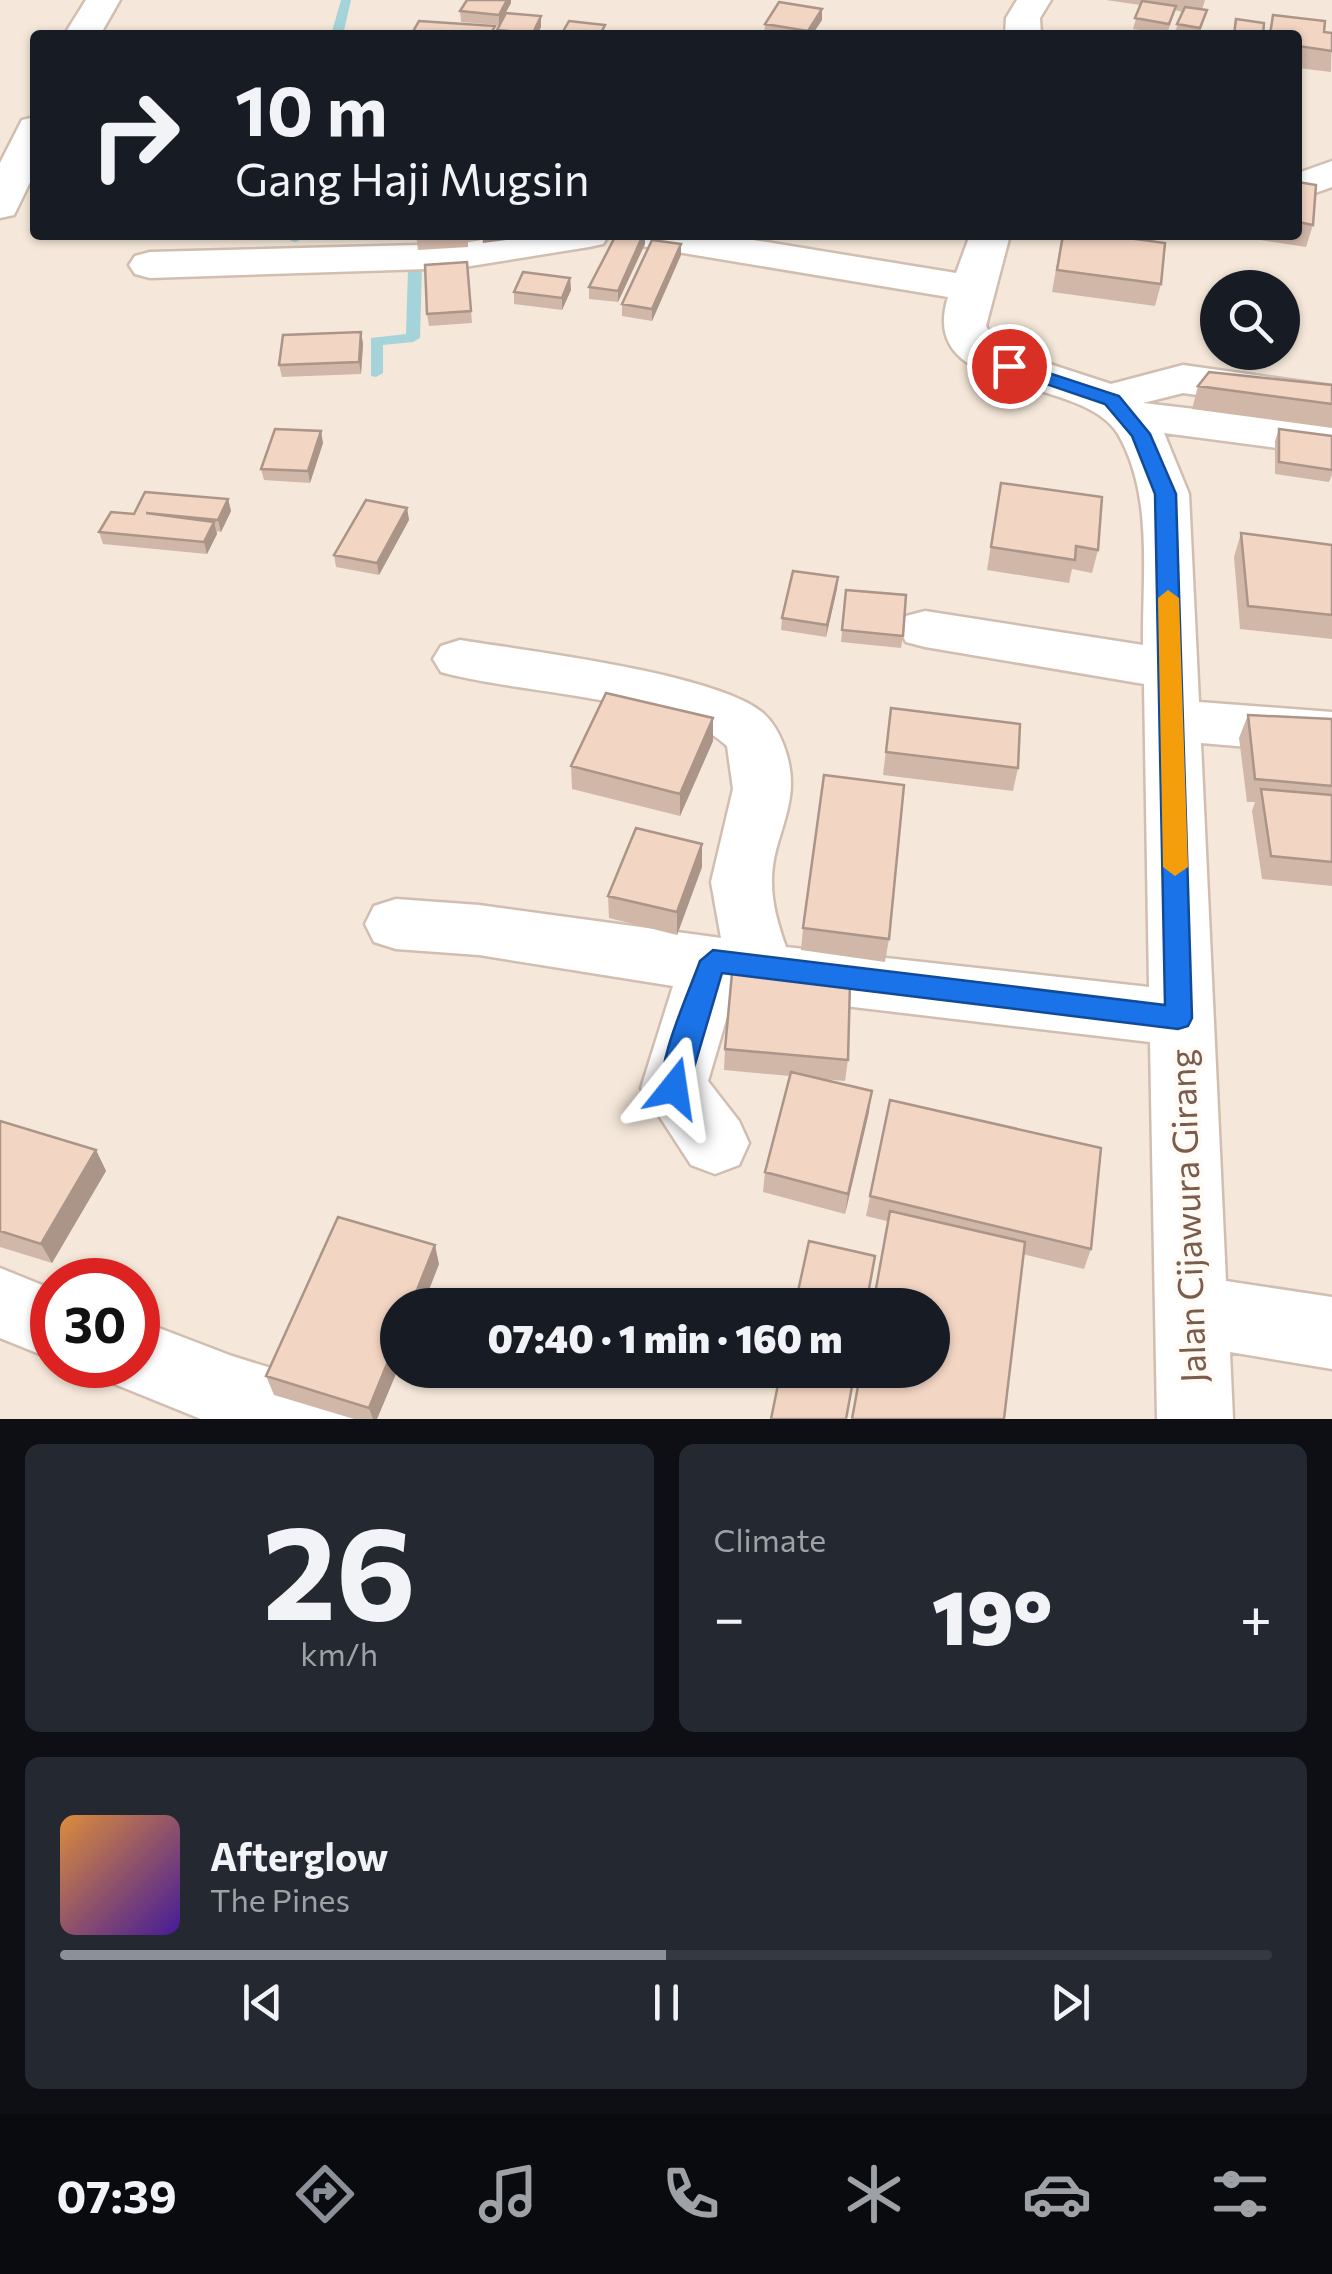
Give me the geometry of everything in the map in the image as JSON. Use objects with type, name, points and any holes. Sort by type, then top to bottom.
[{"type":"street","points":[[85,30],[103,0]]},
{"type":"street","points":[[1023,30],[1023,18],[1034,0]]},
{"type":"street","points":[[0,206],[30,139]]},
{"type":"street","points":[[1302,185],[1332,173]]},
{"type":"street","points":[[150,265],[326,246],[458,256],[559,240]]},
{"type":"street","points":[[677,240],[972,288]]},
{"type":"street","points":[[988,240],[963,329],[965,339],[982,356],[1121,410],[1332,440]]},
{"type":"street","points":[[1121,410],[1143,387],[1183,379],[1332,400]]},
{"type":"street","name":"Jalan Cijawura Girang","points":[[1121,410],[1166,494],[1178,1018],[1194,1419]]},
{"type":"street","points":[[925,630],[1332,733]]},
{"type":"street","points":[[460,659],[717,712],[744,727],[758,752],[762,788],[742,874],[738,964],[677,1066],[674,1088],[716,1143]]},
{"type":"street","points":[[396,924],[478,930],[675,960],[738,964],[1178,1018]]},
{"type":"street","points":[[0,1303],[30,1315]]},
{"type":"street","points":[[1189,1310],[1332,1332]]},
{"type":"street","points":[[160,1366],[232,1394],[322,1419]]},
{"type":"shaded area","points":[[0,0],[1332,0],[1332,1419],[0,1419]]},
{"type":"building","points":[[467,0],[507,0],[499,15],[460,11]]},
{"type":"building","points":[[1142,1],[1176,6],[1169,24],[1135,18]]},
{"type":"building","points":[[779,2],[822,9],[809,30],[765,24]]},
{"type":"building","points":[[1185,7],[1207,10],[1200,28],[1177,24]]},
{"type":"building","points":[[506,13],[541,16],[534,30],[497,30]]},
{"type":"building","points":[[1273,15],[1325,21],[1324,32],[1332,33],[1332,51],[1302,47],[1302,30],[1271,30]]},
{"type":"building","points":[[1236,19],[1264,23],[1263,30],[1235,30]]},
{"type":"building","points":[[419,21],[495,26],[493,30],[414,30]]},
{"type":"building","points":[[569,21],[605,25],[602,30],[564,30]]},
{"type":"building","points":[[1302,183],[1316,185],[1313,225],[1302,223]]},
{"type":"building","points":[[613,240],[641,240],[618,291],[589,287]]},
{"type":"building","points":[[652,240],[681,244],[652,309],[622,304]]},
{"type":"building","points":[[1062,240],[1165,243],[1161,284],[1057,270]]},
{"type":"building","points":[[467,262],[471,311],[427,314],[425,265]]},
{"type":"building","points":[[523,272],[570,278],[562,298],[514,292]]},
{"type":"building","points":[[361,332],[359,362],[279,365],[283,335]]},
{"type":"building","points":[[1209,372],[1332,385],[1332,404],[1198,386]]},
{"type":"building","points":[[275,429],[321,431],[308,471],[261,469]]},
{"type":"building","points":[[1279,429],[1332,436],[1332,470],[1279,462]]},
{"type":"building","points":[[1001,483],[1102,497],[1098,550],[1076,546],[1075,560],[991,547]]},
{"type":"building","points":[[145,492],[228,499],[218,520],[146,513],[214,522],[204,542],[99,532],[111,512],[134,514]]},
{"type":"building","points":[[366,500],[407,508],[377,563],[334,555]]},
{"type":"building","points":[[1241,533],[1332,545],[1332,615],[1248,606]]},
{"type":"building","points":[[793,571],[838,577],[827,625],[782,618]]},
{"type":"building","points":[[846,590],[906,595],[903,636],[842,630]]},
{"type":"building","points":[[606,693],[713,718],[680,794],[571,766]]},
{"type":"building","points":[[891,708],[1020,724],[1018,768],[886,752]]},
{"type":"building","points":[[1248,715],[1332,719],[1332,786],[1255,779]]},
{"type":"building","points":[[824,775],[904,785],[889,939],[803,928]]},
{"type":"building","points":[[1261,789],[1332,795],[1332,862],[1271,856]]},
{"type":"building","points":[[636,828],[702,844],[677,912],[608,896]]},
{"type":"building","points":[[732,973],[850,982],[848,1060],[725,1049]]},
{"type":"building","points":[[791,1072],[872,1091],[848,1194],[765,1172]]},
{"type":"building","points":[[890,1100],[1101,1148],[1091,1249],[870,1196]]},
{"type":"building","points":[[0,1121],[96,1150],[41,1244],[0,1231]]},
{"type":"building","points":[[890,1211],[1025,1242],[1004,1419],[852,1419],[858,1388],[950,1388],[950,1288],[876,1288]]},
{"type":"building","points":[[338,1217],[435,1245],[418,1288],[380,1288],[380,1381],[369,1408],[266,1376]]},
{"type":"building","points":[[809,1241],[875,1256],[869,1288],[799,1288]]},
{"type":"building","points":[[777,1388],[852,1388],[846,1419],[771,1419]]},
{"type":"waterway","points":[[338,30],[346,0]]},
{"type":"waterway","points":[[376,373],[376,341],[413,338],[415,265],[396,266]]},
{"type":"slow traffic","points":[[1168,598],[1175,867]]},
{"type":"route","points":[[674,1088],[677,1066],[708,986],[713,961],[1178,1018],[1166,494],[1141,434],[1112,400],[1009,366]]}]
